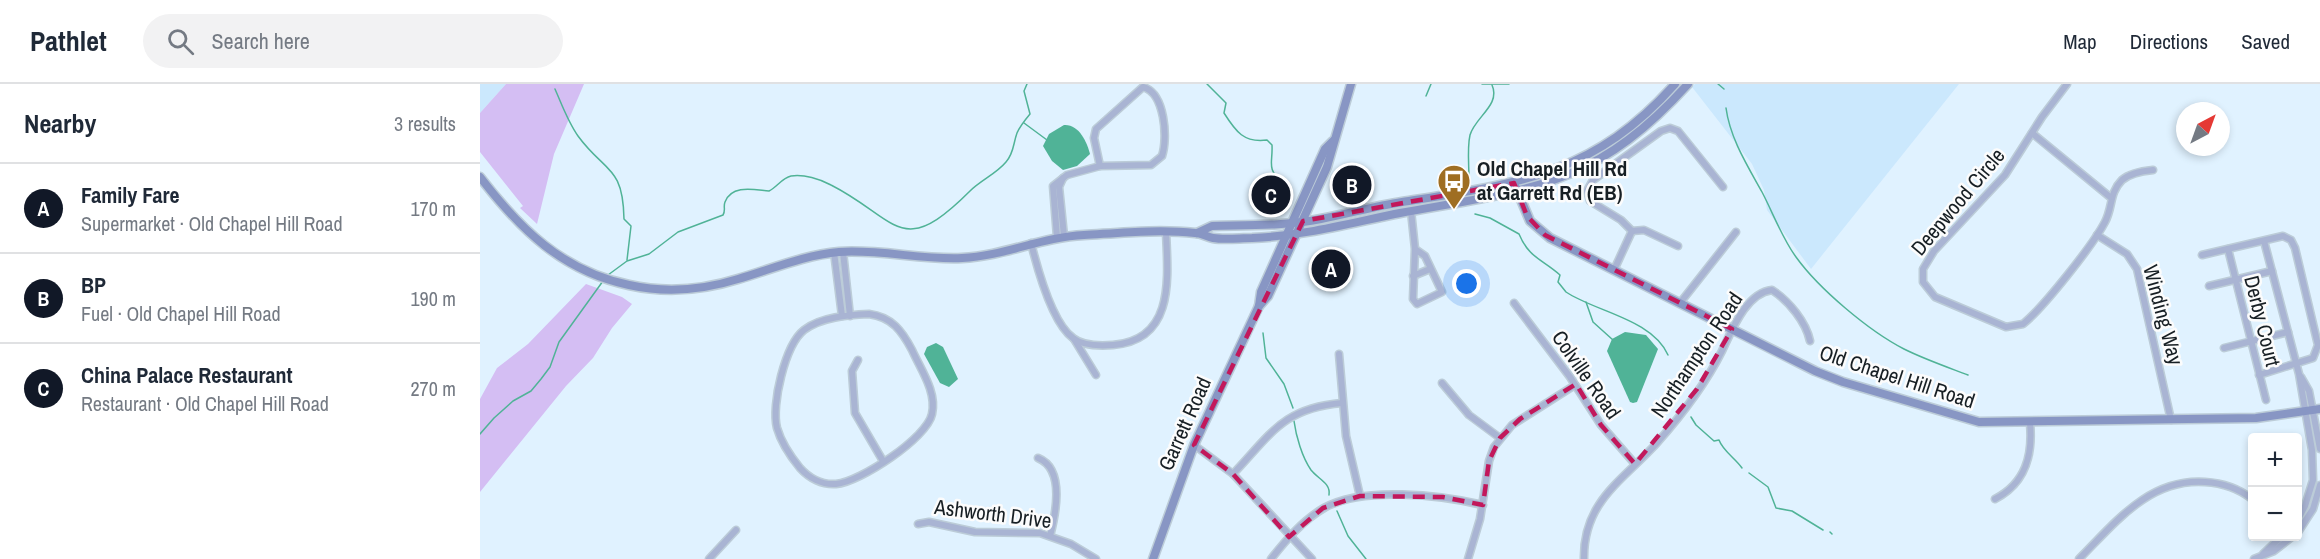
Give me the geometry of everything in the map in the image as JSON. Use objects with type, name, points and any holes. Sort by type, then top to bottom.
[{"type":"main road","name":"Garrett Road","points":[[1153,559],[1194,445],[1259,306],[1268,296],[1333,152],[1333,141],[1351,84]]},
{"type":"main road","points":[[480,177],[513,218],[534,239],[583,270],[625,284],[665,290],[712,286],[813,255],[838,252],[964,258],[1060,237],[1166,232],[1197,233],[1212,238],[1286,236],[1411,211],[1515,188],[1598,150],[1637,122],[1675,84]]},
{"type":"main road","points":[[1197,233],[1212,226],[1293,222],[1554,182],[1608,155],[1654,121],[1688,84]]},
{"type":"main road","name":"Garrett Road","points":[[1259,306],[1261,292],[1325,149],[1333,141]]},
{"type":"main road","name":"Old Chapel Hill Road","points":[[1515,188],[1527,216],[1540,232],[1732,330],[1843,382],[1979,422],[2256,418],[2313,410]]},
{"type":"street","name":"Deepwood Circle","points":[[2067,84],[2005,176],[1967,214],[1924,264],[1922,277],[1927,290],[1935,297],[2006,327],[2018,326],[2029,319],[2097,235],[2108,215],[2110,197],[2125,178],[2153,170]]},
{"type":"street","points":[[1060,237],[1059,192],[1063,178],[1100,166],[1151,165],[1162,156],[1161,106],[1150,90],[1143,87],[1137,90],[1096,129],[1094,138],[1100,166]]},
{"type":"street","points":[[1678,246],[1644,230],[1632,231],[1621,220],[1590,201],[1587,191],[1593,180],[1661,131],[1670,128],[1678,131],[1723,187]]},
{"type":"street","points":[[2032,133],[2110,197]]},
{"type":"street","points":[[1411,211],[1415,249],[1414,303],[1424,303],[1442,292],[1435,273],[1430,269],[1421,251],[1415,249]]},
{"type":"street","points":[[1614,270],[1632,231]]},
{"type":"street","points":[[1073,339],[1082,343],[1118,344],[1133,341],[1151,328],[1164,306],[1166,232]]},
{"type":"street","points":[[1680,303],[1736,232]]},
{"type":"street","name":"Winding Way","points":[[2097,235],[2127,254],[2138,273],[2171,420]]},
{"type":"street","points":[[2202,255],[2283,236],[2291,240],[2295,248],[2318,345],[2313,358],[2259,375]]},
{"type":"street","points":[[2264,241],[2299,374],[2313,410],[2320,449]]},
{"type":"street","points":[[1031,243],[1051,304],[1096,375]]},
{"type":"street","name":"Derby Court","points":[[2228,249],[2266,400]]},
{"type":"street","points":[[838,252],[847,283],[850,316]]},
{"type":"street","points":[[838,252],[838,285],[842,316]]},
{"type":"street","points":[[1413,276],[1430,269]]},
{"type":"street","points":[[2209,286],[2272,271]]},
{"type":"street","points":[[838,285],[847,283]]},
{"type":"street","name":"Northampton Road","points":[[1584,559],[1586,534],[1598,504],[1611,487],[1664,434],[1720,356],[1732,330],[1759,293],[1772,290],[1780,295],[1808,330],[1810,341]]},
{"type":"street","name":"Colville Road","points":[[1514,303],[1575,385],[1601,425],[1635,464]]},
{"type":"street","points":[[875,315],[896,325],[906,339],[932,394],[933,411],[927,428],[914,441],[851,481],[836,484],[822,482],[802,470],[778,430],[776,411],[790,347],[799,334],[810,326],[842,316],[850,316],[875,315]]},
{"type":"street","points":[[2224,348],[2288,332]]},
{"type":"street","points":[[1339,354],[1348,451],[1360,496]]},
{"type":"street","points":[[858,360],[852,371],[855,413],[883,461]]},
{"type":"street","points":[[1442,383],[1469,415],[1500,438]]},
{"type":"street","points":[[1468,559],[1483,505],[1489,461],[1500,438],[1520,419],[1575,385]]},
{"type":"street","points":[[1233,474],[1272,432],[1290,417],[1311,407],[1342,403]]},
{"type":"street","points":[[2302,512],[2313,480],[2313,410]]},
{"type":"street","points":[[1995,500],[2015,485],[2026,467],[2031,446],[2030,423]]},
{"type":"street","points":[[1194,445],[1233,474],[1289,537],[1312,559]]},
{"type":"street","points":[[1038,458],[1047,464],[1055,488],[1056,508],[1050,536]]},
{"type":"street","points":[[2079,559],[2142,500],[2160,487],[2185,482],[2213,483],[2235,488],[2248,496]]},
{"type":"street","points":[[2302,526],[2313,509],[2320,485]]},
{"type":"street","points":[[1271,559],[1289,537],[1323,508],[1360,496],[1443,497],[1483,505]]},
{"type":"street","name":"Ashworth Drive","points":[[918,524],[929,522],[975,532],[1050,536],[1096,559]]},
{"type":"street","points":[[709,559],[736,530]]},
{"type":"street","points":[[2264,557],[2278,541]]},
{"type":"street","points":[[2254,559],[2264,557],[2288,541]]},
{"type":"highlighted area","points":[[1514,183],[1527,216],[1545,235],[1732,329],[1697,389],[1635,464],[1601,425],[1576,384],[1520,419],[1500,438],[1489,461],[1483,505],[1443,497],[1360,496],[1323,508],[1289,537],[1233,474],[1194,445],[1303,221]]},
{"type":"shaded area","points":[[480,84],[506,84],[480,113]]},
{"type":"shaded area","points":[[506,84],[584,84],[554,154],[537,224],[520,208],[523,206],[480,152],[480,113]]},
{"type":"shaded area","points":[[1695,84],[1959,84],[1811,269],[1767,210],[1764,190],[1752,164],[1692,87]]},
{"type":"shaded area","points":[[1064,125],[1074,127],[1078,131],[1090,154],[1077,166],[1063,170],[1052,161],[1043,146],[1049,134]]},
{"type":"shaded area","points":[[586,284],[622,297],[632,304],[612,328],[593,358],[566,386],[480,492],[480,399],[497,368],[528,344]]},
{"type":"shaded area","points":[[1625,332],[1646,335],[1658,349],[1637,402],[1633,403],[1630,402],[1607,351],[1612,339]]},
{"type":"shaded area","points":[[936,343],[943,347],[958,379],[949,387],[940,383],[924,354],[927,347]]},
{"type":"waterway","points":[[608,275],[627,261],[649,254],[678,232],[723,215],[728,196],[738,190],[769,191],[791,176],[806,176],[827,183],[899,227],[913,229],[928,224],[947,212],[1009,159],[1018,130],[1030,114],[1024,91],[1027,84]]},
{"type":"waterway","points":[[1207,84],[1226,103],[1224,113],[1241,135],[1252,140],[1267,140],[1272,145],[1272,169],[1282,183]]},
{"type":"waterway","points":[[1426,96],[1431,84]]},
{"type":"waterway","points":[[1482,84],[1509,84]]},
{"type":"waterway","points":[[1718,84],[1724,89]]},
{"type":"waterway","points":[[1469,179],[1470,135],[1493,99],[1492,85]]},
{"type":"waterway","points":[[555,89],[578,136],[611,171],[620,188],[624,219],[631,226],[627,260]]},
{"type":"waterway","points":[[1726,108],[1731,130],[1740,151],[1786,242],[1806,269],[1831,295],[1876,332],[1904,349],[1968,375]]},
{"type":"waterway","points":[[1024,123],[1047,140]]},
{"type":"waterway","points":[[1475,214],[1490,218],[1519,234],[1527,248],[1560,275],[1558,282],[1566,292],[1650,333],[1668,355]]},
{"type":"waterway","points":[[480,434],[494,418],[513,401],[531,391],[541,379],[550,367],[559,342],[603,281]]},
{"type":"waterway","points":[[1586,302],[1593,322],[1613,340]]},
{"type":"waterway","points":[[1263,333],[1266,358],[1284,384],[1293,408]]},
{"type":"waterway","points":[[1691,417],[1696,425],[1714,441],[1719,440],[1723,448],[1742,468]]},
{"type":"waterway","points":[[1294,421],[1305,459],[1311,470],[1326,484],[1329,495]]},
{"type":"waterway","points":[[1749,473],[1768,487],[1776,508],[1792,511],[1823,530]]},
{"type":"waterway","points":[[1337,511],[1348,536],[1366,559]]},
{"type":"place","name":"BP","points":[[1352,185]]},
{"type":"place","name":"China Palace Restaurant","points":[[1271,195]]},
{"type":"place","name":"Old Chapel Hill Rd at Garrett Rd (EB)","points":[[1454,210]]},
{"type":"place","name":"Family Fare","points":[[1331,269]]}]
